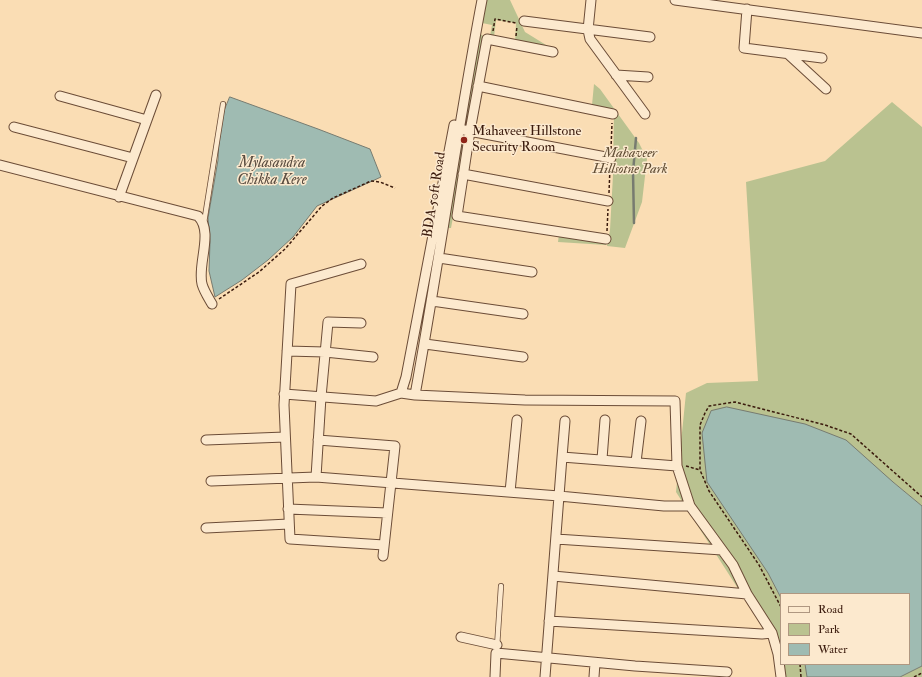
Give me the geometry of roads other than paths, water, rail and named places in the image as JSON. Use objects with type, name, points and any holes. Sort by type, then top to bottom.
[{"type":"street","name":"BDA 50ft Road","points":[[416,394],[439,258],[456,129],[476,0]]},
{"type":"street","name":"BDA 50ft Road","points":[[401,392],[406,377],[482,0]]},
{"type":"street","points":[[591,0],[588,30],[590,39],[645,114]]},
{"type":"street","points":[[675,0],[922,33]]},
{"type":"street","points":[[747,9],[744,48],[822,58]]},
{"type":"street","points":[[524,21],[650,37]]},
{"type":"street","points":[[553,52],[487,39],[470,131],[457,216],[606,239]]},
{"type":"street","points":[[788,54],[826,89]]},
{"type":"street","points":[[616,75],[648,77]]},
{"type":"street","points":[[478,86],[612,114]]},
{"type":"street","points":[[120,197],[156,95]]},
{"type":"street","points":[[60,96],[147,120]]},
{"type":"street","points":[[14,127],[133,158]]},
{"type":"street","points":[[456,129],[611,158]]},
{"type":"street","points":[[0,165],[198,216],[204,224],[205,231],[201,283],[205,294],[212,304]]},
{"type":"street","points":[[463,174],[608,201]]},
{"type":"street","points":[[439,258],[532,272]]},
{"type":"street","points":[[361,264],[291,284],[284,394],[290,540],[315,540],[384,545]]},
{"type":"street","points":[[432,301],[523,314]]},
{"type":"street","points":[[316,477],[328,322],[361,323]]},
{"type":"street","points":[[425,344],[523,357]]},
{"type":"street","points":[[287,351],[325,352],[373,357]]},
{"type":"street","points":[[284,394],[376,401],[401,392],[525,400],[675,401],[677,465],[690,506],[733,565],[747,594],[772,633],[778,654],[781,677]]},
{"type":"street","points":[[510,492],[517,420]]},
{"type":"street","points":[[602,459],[605,420]]},
{"type":"street","points":[[545,677],[565,421]]},
{"type":"street","points":[[636,462],[640,421]]},
{"type":"street","points":[[206,440],[285,437]]},
{"type":"street","points":[[318,440],[394,446],[383,556]]},
{"type":"street","points":[[562,457],[677,465]]},
{"type":"street","points":[[211,481],[316,477],[559,496],[664,506],[690,506]]},
{"type":"street","points":[[288,509],[387,513]]},
{"type":"street","points":[[206,528],[289,524]]},
{"type":"street","points":[[556,539],[722,550]]},
{"type":"street","points":[[553,576],[747,594]]},
{"type":"street","points":[[549,621],[762,634],[772,633]]},
{"type":"street","points":[[461,636],[497,649],[546,658],[595,663],[727,672]]},
{"type":"street","points":[[495,677],[497,649]]},
{"type":"street","points":[[594,677],[595,663]]},
{"type":"lane","points":[[204,224],[223,104]]},
{"type":"lane","points":[[497,649],[501,586]]},
{"type":"water","name":"Mylasandra Chikka Kere","points":[[230,97],[370,149],[381,177],[317,206],[293,237],[268,260],[242,280],[215,297],[209,271],[210,242],[208,218],[218,160],[220,121]]},
{"type":"water","points":[[727,407],[805,424],[846,440],[922,506],[922,666],[900,677],[807,677],[805,665],[910,665],[910,593],[780,593],[780,596],[768,573],[707,482],[702,433],[711,411]]},
{"type":"waterway","points":[[634,223],[633,172],[636,138]]},
{"type":"place","name":"Mahaveer Hillstone Security Room","points":[[464,140]]},
{"type":"park label","name":"Mahaveer Hillsotne Park","points":[[630,162]]}]
